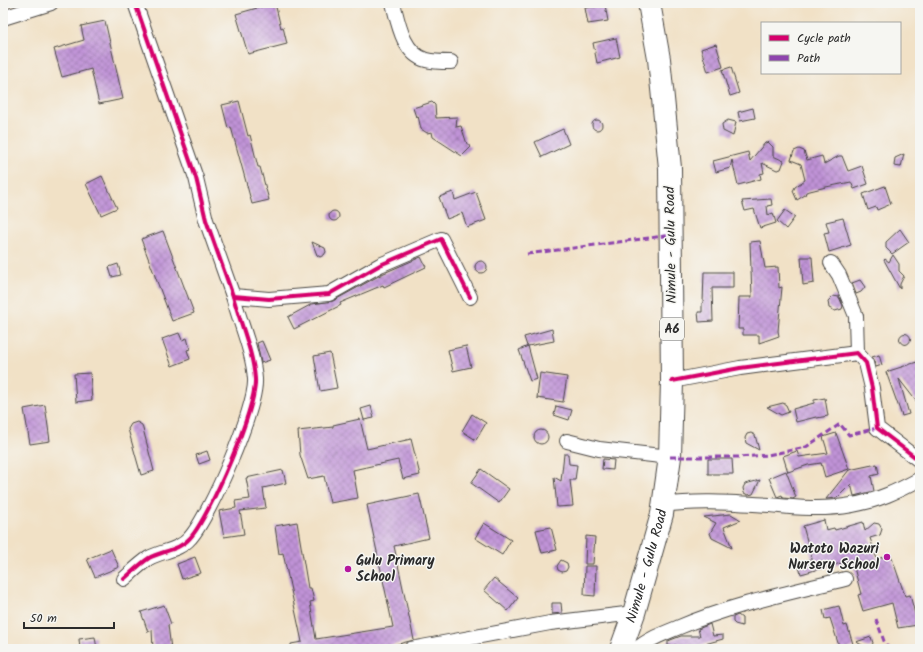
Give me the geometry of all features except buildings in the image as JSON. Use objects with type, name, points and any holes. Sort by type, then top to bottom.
[{"type":"main road","name":"Nimule - Gulu Road","points":[[621,649],[634,613],[663,505],[670,457],[672,381],[670,168],[659,59],[649,3]]},
{"type":"street","points":[[3,18],[51,3]]},
{"type":"street","points":[[124,579],[150,558],[183,544],[190,538],[208,512],[228,467],[255,389],[251,356],[233,296],[206,220],[196,178],[135,3]]},
{"type":"street","points":[[393,3],[403,39],[418,57],[426,60],[451,62]]},
{"type":"street","points":[[233,296],[269,299],[329,294],[380,265],[441,239],[470,297]]},
{"type":"street","points":[[831,263],[839,275],[856,316],[857,353],[866,363],[872,388],[877,428],[920,461]]},
{"type":"street","points":[[672,381],[740,368],[857,353]]},
{"type":"street","points":[[567,441],[599,449],[670,457]]},
{"type":"street","points":[[663,505],[723,502],[801,509],[835,507],[853,505],[891,494],[920,479]]},
{"type":"street","points":[[637,649],[644,642],[694,620],[734,607],[845,579]]},
{"type":"street","points":[[411,649],[550,623],[634,613]]},
{"type":"marked path","points":[[527,254],[672,235]]},
{"type":"marked path","points":[[670,457],[738,457],[768,455],[806,447],[840,424],[849,435],[877,428]]},
{"type":"marked path","points":[[876,619],[884,641],[889,649]]},
{"type":"cycle path","points":[[135,3],[196,178],[206,220],[233,296],[269,299],[329,294],[380,265],[441,239],[470,297]]},
{"type":"cycle path","points":[[124,579],[149,558],[176,548],[190,538],[209,508],[241,436],[254,393],[255,379],[252,358],[233,296]]},
{"type":"cycle path","points":[[672,381],[740,368],[857,353],[866,363],[872,388],[877,428],[920,461]]},
{"type":"place","name":"Watoto Wazuri Nursery School","points":[[887,557]]},
{"type":"place","name":"Gulu Primary School","points":[[348,569]]}]
